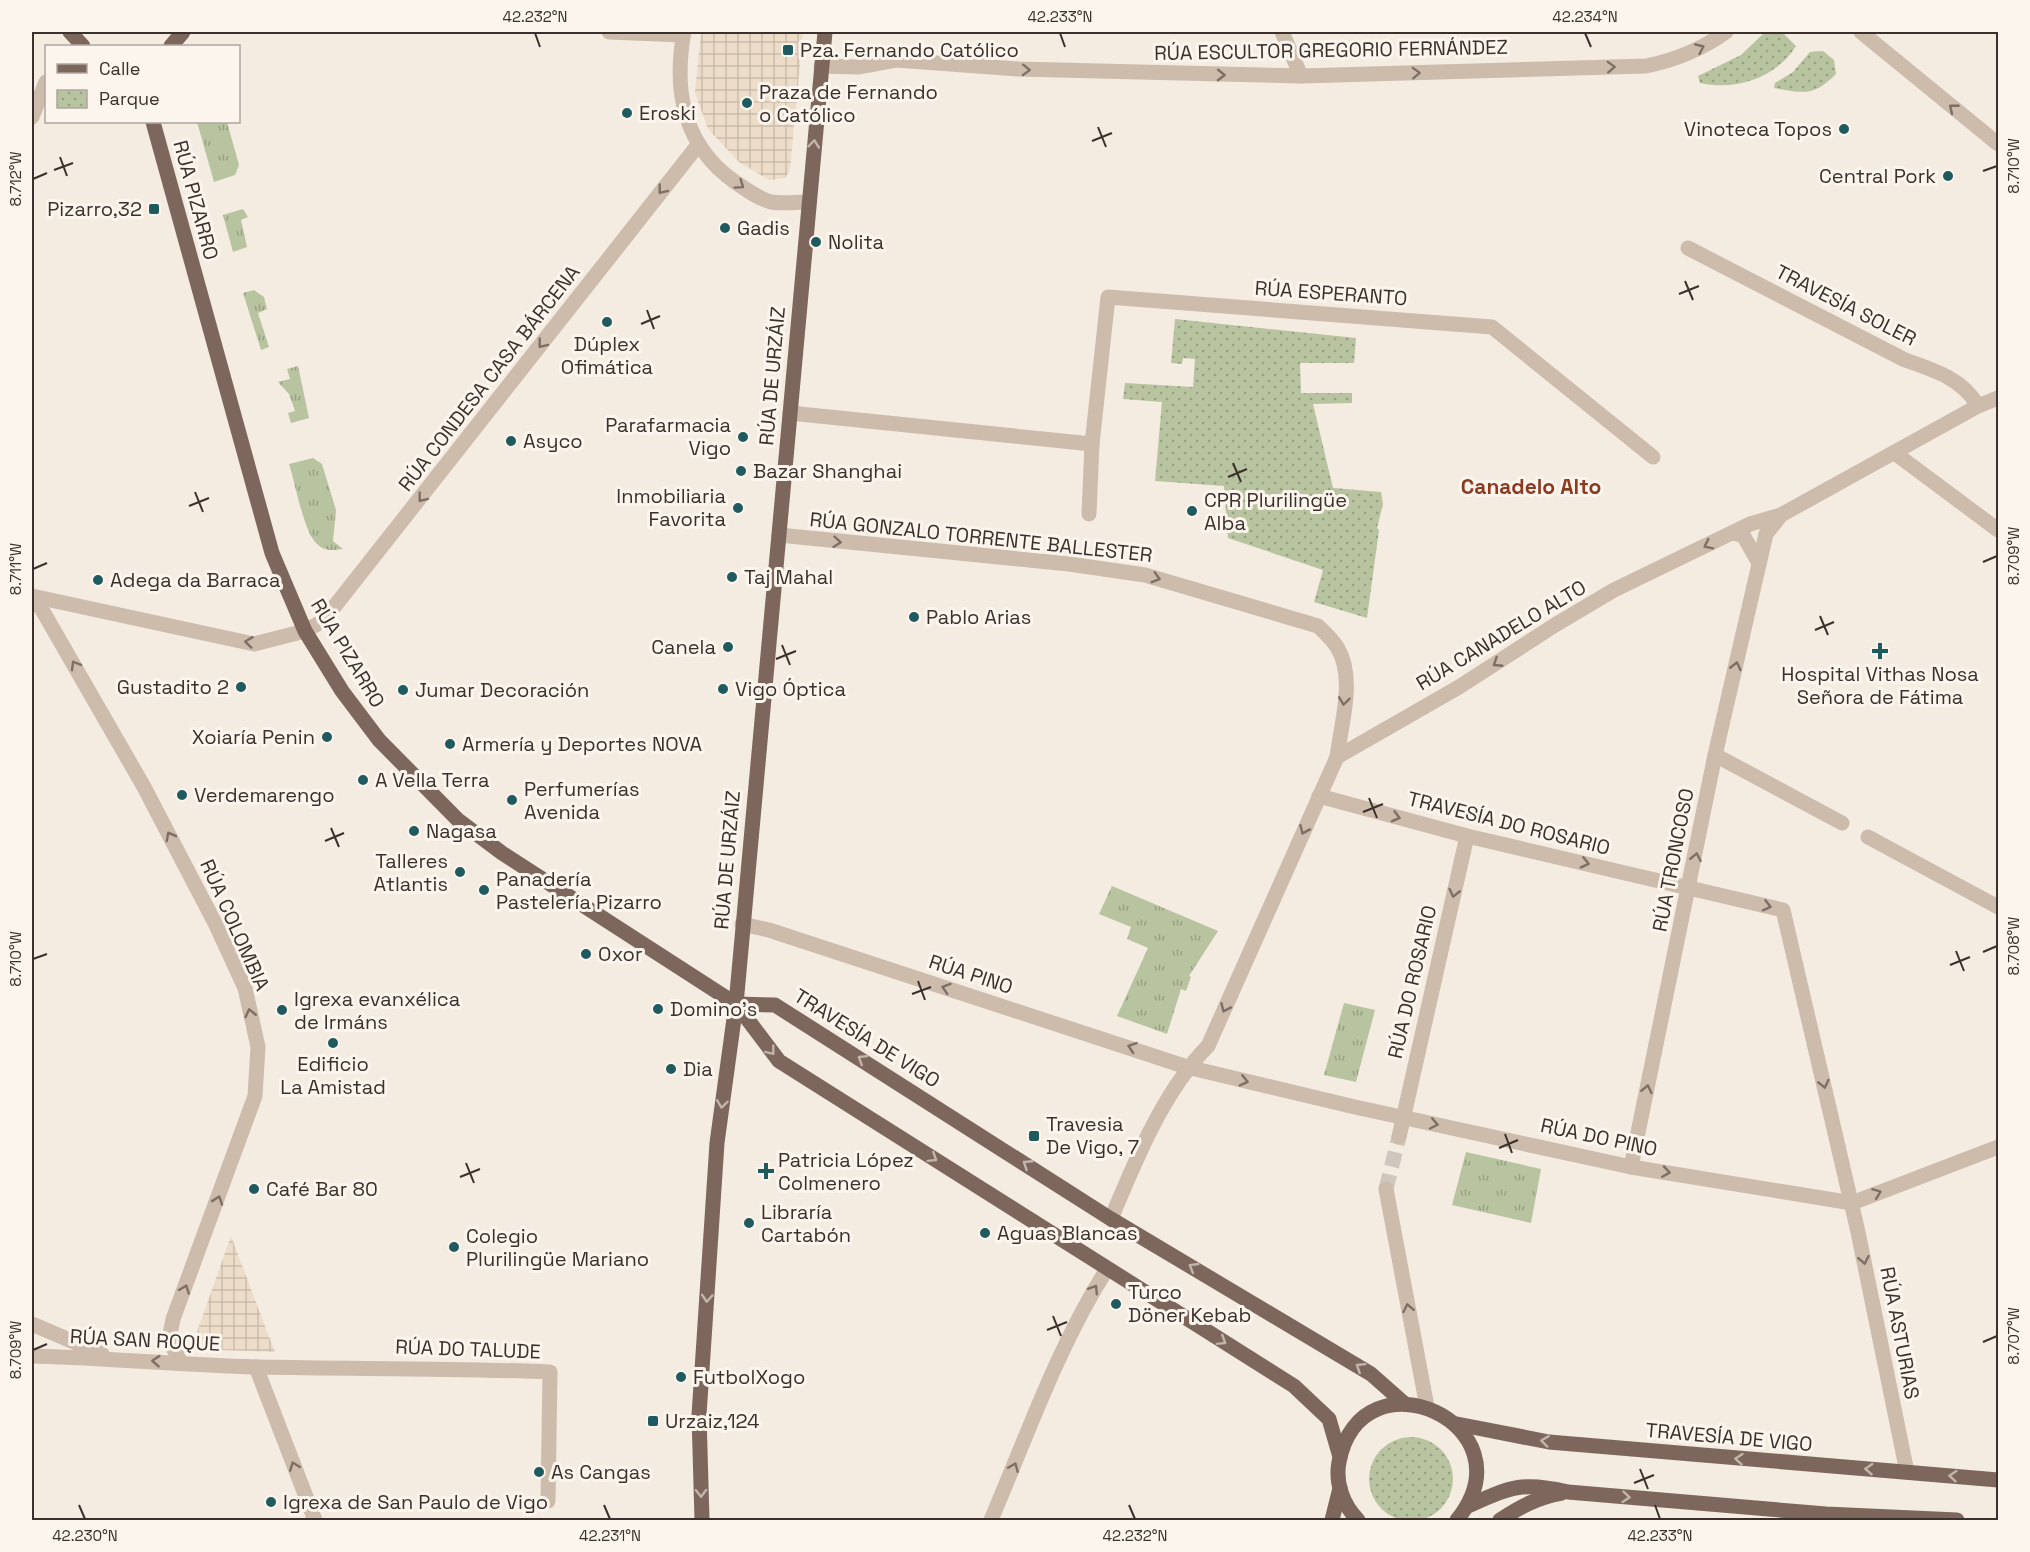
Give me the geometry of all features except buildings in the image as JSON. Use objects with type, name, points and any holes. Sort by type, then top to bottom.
[{"type":"main road","points":[[70,32],[82,45]]},
{"type":"main road","points":[[172,45],[183,32]]},
{"type":"main road","name":"RÚA DE URZÁIZ","points":[[702,1521],[699,1415],[716,1166],[735,1004],[825,32]]},
{"type":"main road","name":"RÚA PIZARRO","points":[[153,123],[256,503],[272,553],[306,632],[342,691],[379,740],[458,820],[502,853],[735,1004]]},
{"type":"main road","points":[[735,1004],[779,1061],[1305,1395],[1329,1419],[1340,1457],[1340,1488],[1332,1521]]},
{"type":"main road","name":"TRAVESÍA DE VIGO","points":[[735,1004],[775,1005],[1111,1219],[1361,1368],[1405,1404]]},
{"type":"main road","points":[[1340,1457],[1345,1443],[1364,1419],[1390,1406],[1405,1404],[1427,1407],[1457,1425],[1472,1449],[1476,1478],[1468,1506],[1457,1521]]},
{"type":"main road","name":"TRAVESÍA DE VIGO","points":[[1457,1425],[1549,1442],[1998,1479]]},
{"type":"main road","points":[[1468,1506],[1514,1486],[1539,1485],[1568,1492],[1779,1510],[1957,1521]]},
{"type":"main road","points":[[1340,1488],[1344,1502],[1358,1521]]},
{"type":"main road","points":[[1500,1521],[1521,1506],[1543,1496],[1568,1492]]},
{"type":"street","points":[[609,32],[683,33],[680,84],[685,116],[698,144],[714,167],[758,198],[774,202],[808,202]]},
{"type":"street","points":[[1282,32],[1301,76]]},
{"type":"street","name":"RÚA ESCULTOR GREGORIO FERNÁNDEZ","points":[[821,66],[858,67],[896,60],[1018,69],[1301,76],[1646,66],[1671,61],[1709,44],[1726,32]]},
{"type":"street","points":[[1861,32],[1998,144]]},
{"type":"street","points":[[32,117],[45,84]]},
{"type":"street","name":"RÚA CONDESA CASA BÁRCENA","points":[[306,632],[323,621],[355,584],[698,144]]},
{"type":"street","name":"TRAVESÍA SOLER","points":[[1688,248],[1905,360],[1938,372],[1969,390],[1978,406]]},
{"type":"street","name":"RÚA ESPERANTO","points":[[1089,514],[1092,444],[1108,297],[1492,327],[1653,457]]},
{"type":"street","name":"RÚA CANADELO ALTO","points":[[1337,757],[1459,687],[1614,590],[1732,533],[1781,515],[1896,454],[1978,406],[1998,398]]},
{"type":"street","points":[[790,413],[1092,444]]},
{"type":"street","points":[[1896,454],[1998,530]]},
{"type":"street","name":"RÚA TRONCOSO","points":[[1631,1167],[1690,888],[1715,755],[1766,534],[1781,515]]},
{"type":"street","points":[[1732,533],[1743,535],[1760,563]]},
{"type":"street","name":"RÚA GONZALO TORRENTE BALLESTER","points":[[779,536],[1069,564],[1145,575],[1318,626],[1337,647],[1345,665],[1346,685],[1337,757]]},
{"type":"street","points":[[32,598],[254,644],[306,632]]},
{"type":"street","name":"RÚA COLOMBIA","points":[[32,598],[41,608],[139,777],[216,925],[245,988],[258,1047],[255,1096],[173,1319],[170,1340],[181,1363]]},
{"type":"street","points":[[1715,755],[1842,823]]},
{"type":"street","points":[[1111,1219],[1132,1170],[1187,1067],[1208,1046],[1337,757]]},
{"type":"street","name":"TRAVESÍA DO ROSARIO","points":[[1319,796],[1467,836],[1783,910],[1852,1203]]},
{"type":"street","name":"RÚA DO ROSARIO","points":[[1399,1137],[1467,836]]},
{"type":"street","points":[[1868,837],[1998,907]]},
{"type":"street","name":"RÚA PINO","points":[[742,924],[769,930],[1135,1048],[1187,1067]]},
{"type":"street","name":"RÚA DO PINO","points":[[1187,1067],[1631,1167],[1852,1203],[1998,1148]]},
{"type":"street","points":[[1386,1189],[1427,1407]]},
{"type":"street","name":"RÚA ASTURIAS","points":[[1852,1203],[1907,1472]]},
{"type":"street","points":[[991,1521],[1060,1358],[1090,1296],[1107,1269]]},
{"type":"street","points":[[32,1324],[110,1358]]},
{"type":"street","name":"RÚA SAN ROQUE","points":[[32,1356],[110,1358],[256,1367]]},
{"type":"street","points":[[256,1367],[315,1521]]},
{"type":"street","name":"RÚA DO TALUDE","points":[[256,1367],[450,1368],[550,1372],[548,1501]]},
{"type":"green space","points":[[1765,32],[1782,32],[1796,46],[1778,66],[1766,74],[1741,83],[1714,85],[1700,83],[1698,76],[1741,55]]},
{"type":"green space","points":[[1823,51],[1834,60],[1836,74],[1821,87],[1808,92],[1774,88],[1775,83],[1793,72],[1810,52]]},
{"type":"green space","points":[[197,123],[227,123],[239,165],[235,175],[214,182]]},
{"type":"green space","points":[[243,209],[248,217],[241,220],[247,247],[233,252],[223,215]]},
{"type":"green space","points":[[254,290],[264,297],[267,309],[258,313],[269,347],[261,350],[243,293]]},
{"type":"green space","points":[[1175,319],[1356,338],[1354,363],[1300,363],[1301,393],[1352,393],[1352,403],[1313,404],[1333,488],[1381,492],[1383,504],[1377,528],[1379,530],[1367,618],[1314,602],[1323,570],[1228,538],[1224,486],[1155,481],[1162,402],[1123,399],[1125,383],[1193,387],[1195,359],[1183,358],[1182,364],[1171,363]]},
{"type":"green space","points":[[298,366],[309,418],[291,423],[288,413],[295,411],[289,394],[278,382],[290,379],[287,369]]},
{"type":"green space","points":[[313,458],[322,464],[336,510],[333,541],[343,549],[329,550],[320,547],[312,538],[304,519],[289,464]]},
{"type":"green space","points":[[1112,886],[1218,931],[1189,976],[1191,977],[1186,991],[1181,989],[1167,1034],[1117,1016],[1148,948],[1127,939],[1131,927],[1099,914]]},
{"type":"green space","points":[[1344,1003],[1375,1010],[1356,1082],[1324,1075]]},
{"type":"green space","points":[[1466,1152],[1541,1169],[1531,1223],[1452,1205]]},
{"type":"green space","points":[[1411,1437],[1427,1440],[1441,1449],[1450,1463],[1453,1479],[1450,1495],[1441,1509],[1427,1518],[1411,1521],[1395,1518],[1381,1509],[1372,1495],[1369,1479],[1372,1463],[1381,1449],[1395,1440]]},
{"type":"shaded area","name":"Praza de Fernando o Católico","points":[[701,32],[803,32],[790,170],[785,178],[769,180],[739,162],[708,129],[695,93]]},
{"type":"shaded area","points":[[231,1236],[271,1342],[275,1352],[191,1349]]},
{"type":"tunnel","points":[[1386,1189],[1399,1137]]},
{"type":"place","name":"Pza. Fernando Católico","points":[[788,50]]},
{"type":"place","name":"Praza de Fernando o Católico","points":[[747,103]]},
{"type":"place","name":"Eroski","points":[[627,113]]},
{"type":"place","name":"Vinoteca Topos","points":[[1844,129]]},
{"type":"place","name":"Central Pork","points":[[1948,176]]},
{"type":"place","name":"Pizarro,32","points":[[154,209]]},
{"type":"place","name":"Gadis","points":[[725,228]]},
{"type":"place","name":"Nolita","points":[[816,242]]},
{"type":"place","name":"Dúplex Ofimática","points":[[607,322]]},
{"type":"place","name":"Parafarmacia Vigo","points":[[743,437]]},
{"type":"place","name":"Asyco","points":[[511,441]]},
{"type":"place","name":"Bazar Shanghai","points":[[741,471]]},
{"type":"place","name":"Inmobiliaria Favorita","points":[[738,508]]},
{"type":"place","name":"CPR Plurilingüe Alba","points":[[1192,511]]},
{"type":"place","name":"Taj Mahal","points":[[732,577]]},
{"type":"place","name":"Adega da Barraca","points":[[98,580]]},
{"type":"place","name":"Pablo Arias","points":[[914,617]]},
{"type":"place","name":"Canela","points":[[728,647]]},
{"type":"place","name":"Hospital Vithas Nosa Señora de Fátima","points":[[1880,651]]},
{"type":"place","name":"Gustadito 2","points":[[241,687]]},
{"type":"place","name":"Vigo Óptica","points":[[723,689]]},
{"type":"place","name":"Jumar Decoración","points":[[403,690]]},
{"type":"place","name":"Xoiaría Penin","points":[[327,737]]},
{"type":"place","name":"Armería y Deportes NOVA","points":[[450,744]]},
{"type":"place","name":"A Vella Terra","points":[[363,780]]},
{"type":"place","name":"Verdemarengo","points":[[182,795]]},
{"type":"place","name":"Perfumerías Avenida","points":[[512,800]]},
{"type":"place","name":"Nagasa","points":[[414,831]]},
{"type":"place","name":"Talleres Atlantis","points":[[460,872]]},
{"type":"place","name":"Panadería Pastelería Pizarro","points":[[484,890]]},
{"type":"place","name":"Oxor","points":[[586,954]]},
{"type":"place","name":"Domino's","points":[[658,1009]]},
{"type":"place","name":"Igrexa evanxélica de Irmáns","points":[[282,1010]]},
{"type":"place","name":"Edificio La Amistad","points":[[333,1043]]},
{"type":"place","name":"Dia","points":[[671,1069]]},
{"type":"place","name":"Travesia De Vigo, 7","points":[[1034,1136]]},
{"type":"place","name":"Patricia López Colmenero","points":[[766,1171]]},
{"type":"place","name":"Café Bar 80","points":[[254,1189]]},
{"type":"place","name":"Libraría Cartabón","points":[[749,1223]]},
{"type":"place","name":"Aguas Blancas","points":[[985,1233]]},
{"type":"place","name":"Colegio Plurilingüe Mariano","points":[[454,1247]]},
{"type":"place","name":"Turco Döner Kebab","points":[[1116,1304]]},
{"type":"place","name":"FutbolXogo","points":[[681,1377]]},
{"type":"place","name":"Urzaiz,124","points":[[653,1421]]},
{"type":"place","name":"As Cangas","points":[[539,1472]]},
{"type":"place","name":"Igrexa de San Paulo de Vigo","points":[[271,1502]]},
{"type":"district","name":"Canadelo Alto","points":[[1531,486]]}]
